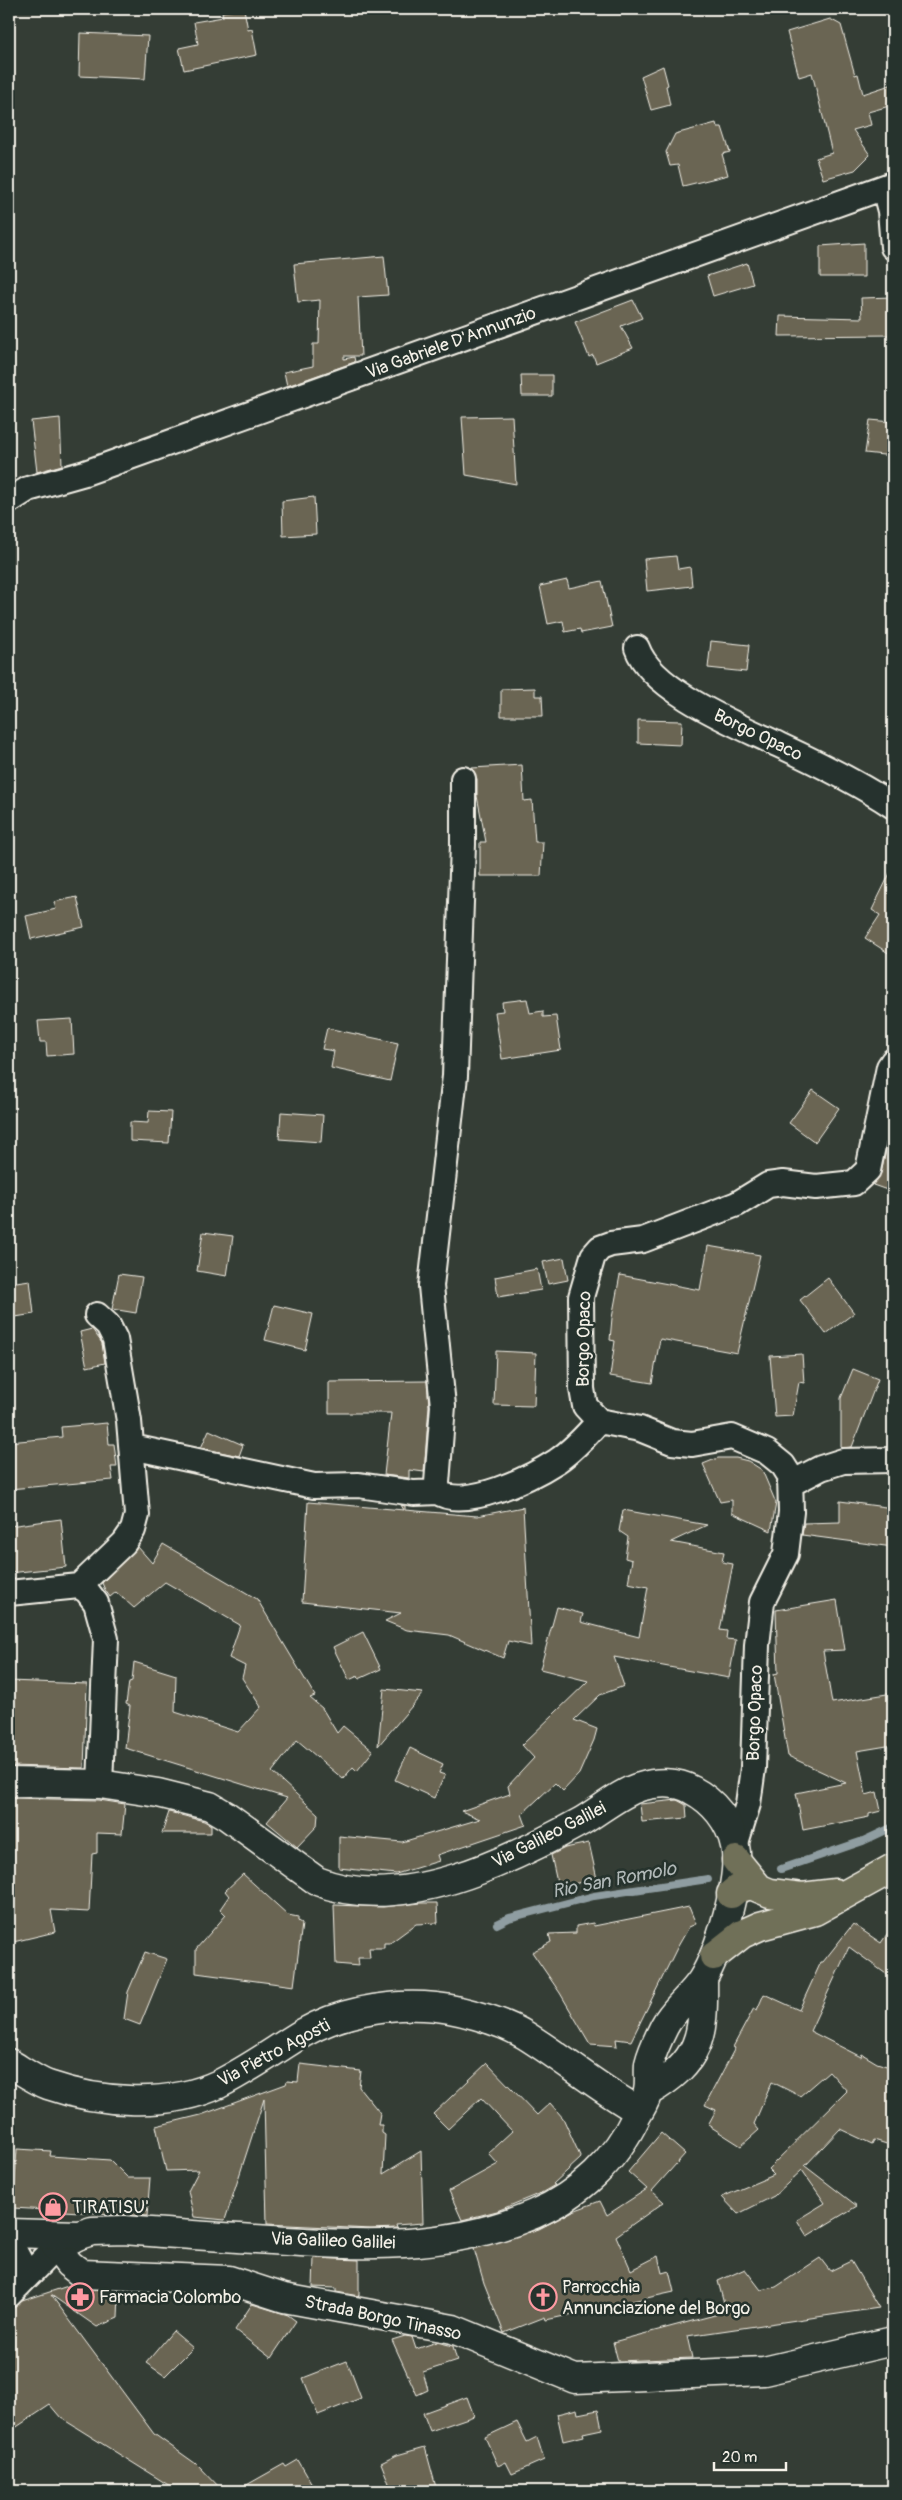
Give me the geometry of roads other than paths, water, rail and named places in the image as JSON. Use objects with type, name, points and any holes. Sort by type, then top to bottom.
[{"type":"highway","points":[[736,1853],[758,1887]]},
{"type":"highway","points":[[708,1967],[742,1934],[760,1926],[815,1911],[893,1868]]},
{"type":"highway","points":[[760,1926],[742,1919],[730,1901],[744,1886],[758,1887],[770,1893],[802,1897],[856,1889]]},
{"type":"main road","name":"Via Galileo Galilei","points":[[9,1782],[100,1784],[158,1793],[210,1806],[227,1816],[317,1881],[334,1888],[358,1892],[403,1890],[490,1866],[536,1845],[638,1787],[670,1783],[687,1787],[706,1798],[720,1813],[736,1853],[724,1934],[708,1967],[666,2022],[655,2045],[649,2064],[644,2101],[627,2136],[611,2159],[563,2201],[530,2216],[486,2231],[436,2242],[357,2246],[124,2230],[92,2231],[67,2241],[9,2234]]},
{"type":"main road","name":"Via Galileo Galilei","points":[[644,2101],[673,2077],[695,2047],[703,2020],[708,1967]]},
{"type":"main road","name":"Via Pietro Agosti","points":[[9,2063],[46,2085],[80,2094],[113,2099],[151,2099],[188,2095],[233,2077],[305,2032],[337,2019],[367,2010],[425,2006],[477,2016],[524,2034],[619,2100],[644,2101]]},
{"type":"main road","points":[[680,2006],[689,2008],[703,2020]]},
{"type":"main road","points":[[649,2064],[663,2075],[673,2077]]},
{"type":"main road","name":"Strada Borgo Tinasso","points":[[67,2241],[68,2264],[82,2274],[229,2280],[284,2298],[453,2329],[575,2379],[764,2371],[893,2341]]},
{"type":"street","points":[[890,188],[893,247]]},
{"type":"street","name":"Via Gabriele D'Annunzio","points":[[9,501],[28,489],[85,473],[890,188]]},
{"type":"street","name":"Borgo Opaco","points":[[637,648],[640,657],[652,670],[689,699],[725,721],[866,787],[893,806]]},
{"type":"street","points":[[438,1492],[437,1483],[443,1406],[432,1286],[455,1076],[463,844],[463,778]]},
{"type":"street","name":"Borgo Opaco","points":[[736,1853],[748,1804],[753,1768],[757,1645],[762,1602],[786,1554],[791,1512],[790,1476],[782,1465],[767,1452],[748,1442],[732,1437],[692,1444],[672,1442],[640,1429],[599,1421],[586,1406],[582,1389],[581,1297],[593,1256],[600,1248],[611,1244],[643,1240],[737,1204],[768,1185],[782,1183],[816,1187],[854,1183],[868,1170],[889,1067],[893,1060]]},
{"type":"street","points":[[79,1586],[124,1543],[133,1530],[137,1515],[132,1447],[115,1339],[108,1325],[97,1315]]},
{"type":"street","points":[[132,1447],[307,1485],[359,1485],[414,1493],[438,1492],[446,1498],[461,1498],[484,1494],[528,1477],[563,1456],[582,1441],[599,1421]]},
{"type":"street","points":[[790,1484],[821,1468],[843,1460],[893,1460]]},
{"type":"street","points":[[9,1593],[79,1586],[87,1591],[96,1603],[106,1639],[100,1784]]},
{"type":"street","points":[[9,2240],[21,2263],[14,2290]]},
{"type":"street","points":[[14,2290],[67,2241]]},
{"type":"waterway","name":"Rio San Romolo","points":[[781,1869],[863,1841],[893,1827]]},
{"type":"waterway","name":"Rio San Romolo","points":[[497,1924],[509,1918],[594,1896],[708,1879]]},
{"type":"place","name":"TIRATISU'","points":[[53,2207]]},
{"type":"place","name":"Farmacia Colombo","points":[[80,2297]]},
{"type":"place","name":"Parrocchia Annunciazione del Borgo","points":[[543,2297]]}]
